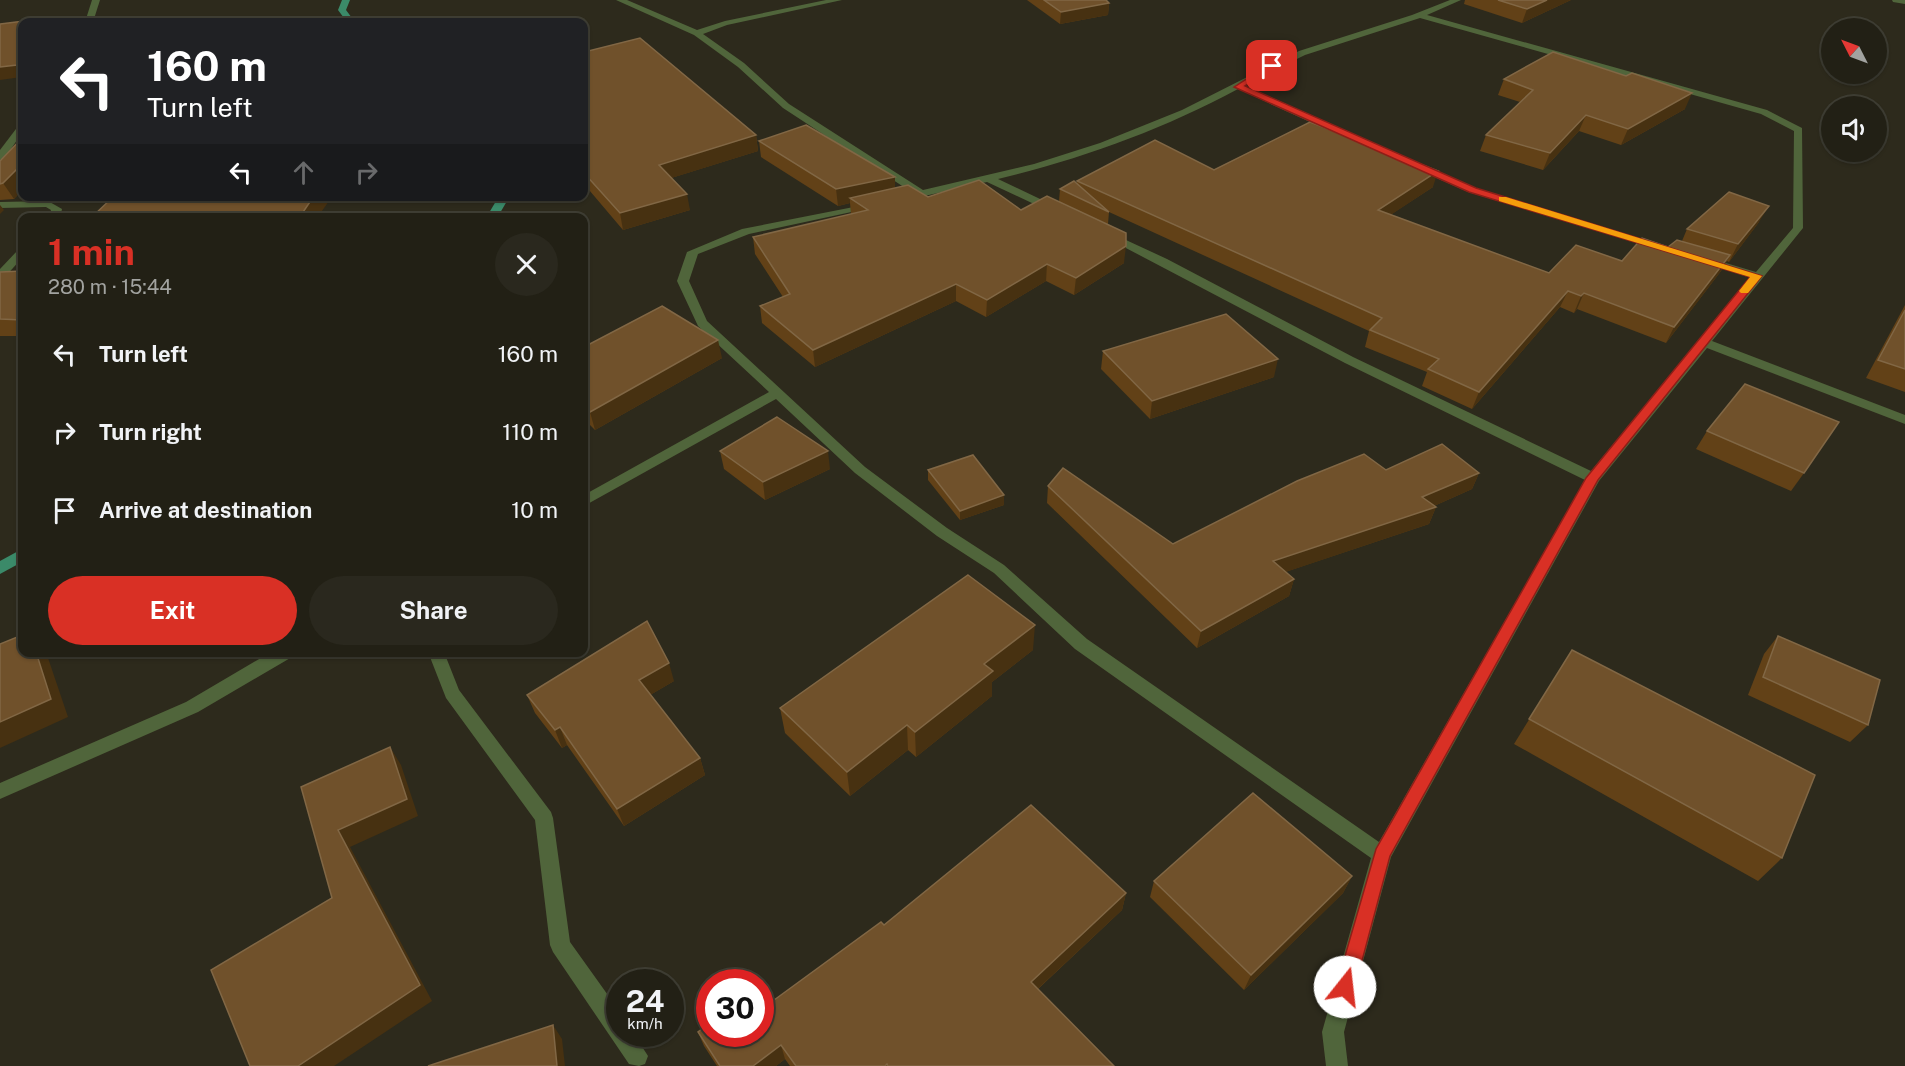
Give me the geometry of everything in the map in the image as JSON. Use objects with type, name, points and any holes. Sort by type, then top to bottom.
[{"type":"street","points":[[90,18],[96,0]]},
{"type":"street","points":[[620,0],[697,33],[741,64],[786,106],[922,194]]},
{"type":"street","points":[[697,33],[724,23],[838,0]]},
{"type":"street","points":[[1382,855],[1081,644],[999,569],[942,532],[860,470],[702,323],[683,281],[693,252],[746,231],[989,179],[1080,154],[1168,120],[1239,87],[1272,66],[1457,0]]},
{"type":"street","points":[[1896,0],[1905,2]]},
{"type":"street","points":[[1337,1066],[1333,1032],[1382,855],[1593,478],[1798,228],[1799,130],[1764,112],[1418,15]]},
{"type":"street","points":[[1239,87],[1472,190],[1666,248]]},
{"type":"street","points":[[0,156],[18,132]]},
{"type":"street","points":[[989,179],[1071,218]]},
{"type":"street","points":[[0,205],[48,204],[57,209],[56,213]]},
{"type":"street","points":[[1102,232],[1163,261],[1349,360],[1593,478]]},
{"type":"street","points":[[1688,255],[1757,276]]},
{"type":"street","points":[[0,276],[18,256]]},
{"type":"street","points":[[1703,342],[1905,420]]},
{"type":"street","points":[[588,499],[777,393]]},
{"type":"street","points":[[0,791],[192,707],[277,657]]},
{"type":"street","points":[[438,657],[452,693],[544,818],[560,945],[606,1012]]},
{"type":"street","points":[[631,1047],[637,1056]]},
{"type":"building","points":[[1044,0],[1106,0],[1109,3],[1061,12]]},
{"type":"building","points":[[1498,0],[1547,0],[1527,9]]},
{"type":"building","points":[[18,22],[17,65],[0,67],[0,24]]},
{"type":"building","points":[[640,38],[756,135],[659,165],[687,194],[620,213],[588,177],[588,51]]},
{"type":"building","points":[[1553,52],[1626,76],[1632,73],[1692,93],[1628,129],[1586,115],[1550,153],[1486,135],[1533,90],[1504,79]]},
{"type":"building","points":[[1310,122],[1438,171],[1378,210],[1549,273],[1576,245],[1622,261],[1642,238],[1668,247],[1677,240],[1730,255],[1674,327],[1584,293],[1581,296],[1568,291],[1479,392],[1428,369],[1439,359],[1370,330],[1382,318],[1077,181],[1155,140],[1214,170]]},
{"type":"building","points":[[806,125],[895,177],[836,189],[759,141]]},
{"type":"building","points":[[18,142],[18,168],[0,184],[0,161]]},
{"type":"building","points":[[979,180],[1021,210],[1047,196],[1126,233],[1126,246],[1076,278],[1047,264],[987,300],[956,284],[813,350],[760,306],[790,294],[753,237],[868,210],[850,198],[908,185],[928,197]]},
{"type":"building","points":[[1074,181],[1109,212],[1060,189]]},
{"type":"building","points":[[1729,192],[1769,206],[1738,244],[1687,229]]},
{"type":"building","points":[[109,201],[311,201],[302,213],[96,213]]},
{"type":"building","points":[[18,271],[18,320],[0,319],[0,272]]},
{"type":"building","points":[[662,306],[718,340],[590,412],[588,410],[588,345]]},
{"type":"building","points":[[1905,310],[1905,369],[1878,360]]},
{"type":"building","points":[[1226,314],[1278,359],[1152,401],[1103,351]]},
{"type":"building","points":[[1745,384],[1839,422],[1804,473],[1707,431]]},
{"type":"building","points":[[777,417],[828,451],[763,482],[720,451]]},
{"type":"building","points":[[1442,444],[1479,473],[1422,497],[1436,507],[1273,561],[1294,579],[1201,631],[1048,486],[1063,468],[1173,544],[1297,481],[1364,454],[1386,470]]},
{"type":"building","points":[[973,455],[1004,495],[960,511],[928,470]]},
{"type":"building","points":[[968,575],[1035,625],[984,664],[993,671],[915,732],[907,725],[847,772],[780,708]]},
{"type":"building","points":[[647,621],[669,663],[639,680],[700,758],[617,809],[560,727],[555,730],[527,695]]},
{"type":"building","points":[[1778,636],[1880,680],[1868,725],[1763,677]]},
{"type":"building","points":[[18,637],[18,657],[38,657],[51,699],[0,722],[0,644]]},
{"type":"building","points":[[1572,650],[1815,775],[1782,858],[1529,719]]},
{"type":"building","points":[[390,747],[407,799],[338,830],[420,985],[298,1066],[250,1066],[211,970],[332,898],[301,787]]},
{"type":"building","points":[[1253,793],[1352,876],[1251,975],[1154,881]]},
{"type":"building","points":[[1031,805],[1126,893],[1031,982],[1114,1066],[888,1066],[887,1064],[885,1066],[796,1066],[781,1045],[753,1066],[720,1066],[708,1047],[774,1047],[774,1000],[881,922],[884,925]]},
{"type":"building","points":[[553,1025],[557,1066],[428,1066]]},
{"type":"waterway","points":[[346,0],[342,10],[348,18]]},
{"type":"waterway","points":[[494,213],[502,201]]},
{"type":"waterway","points":[[0,568],[18,557]]},
{"type":"slow traffic","points":[[1503,199],[1757,276],[1745,291]]},
{"type":"route","points":[[1272,66],[1239,87],[1472,190],[1757,276],[1593,478],[1382,855],[1345,987]]}]
